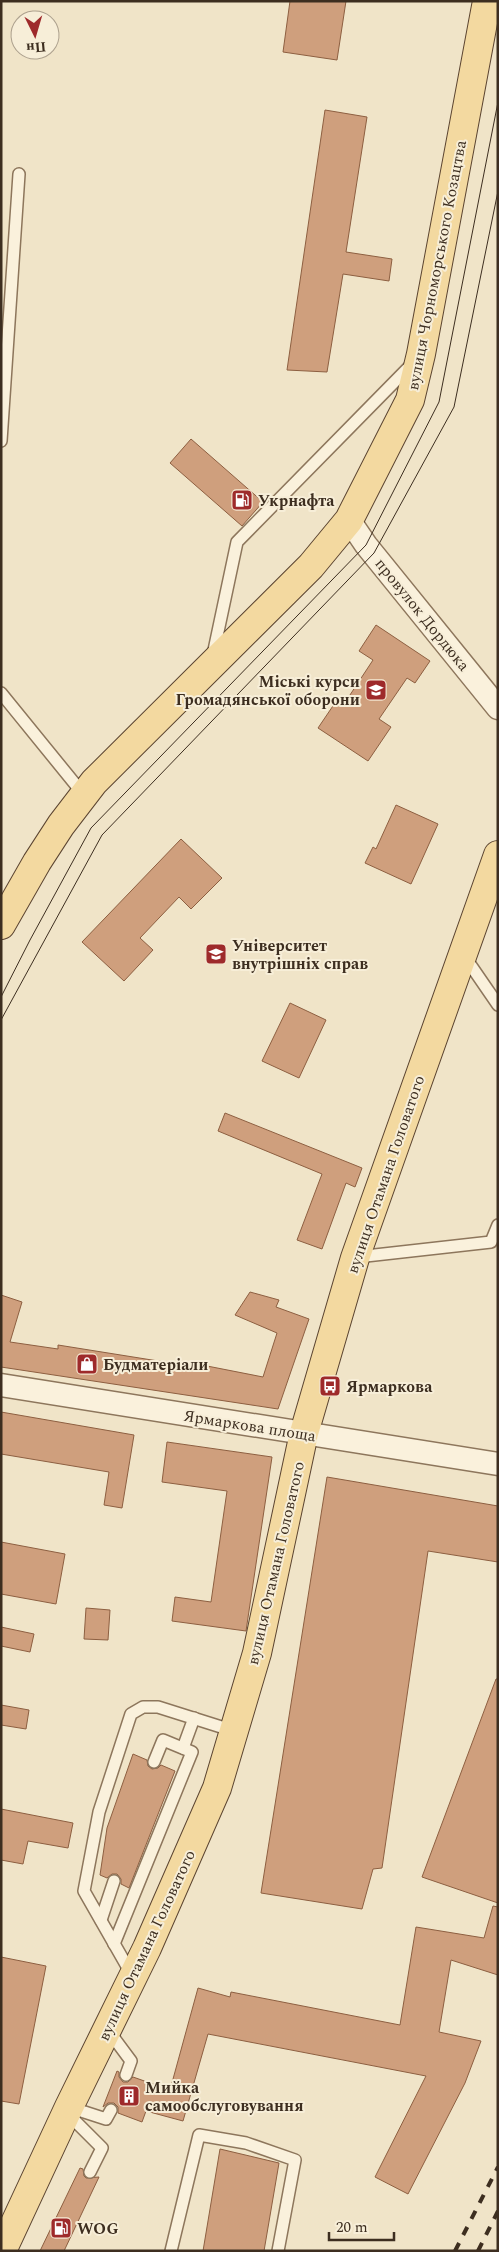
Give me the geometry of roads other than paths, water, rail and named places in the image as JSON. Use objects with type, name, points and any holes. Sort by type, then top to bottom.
[{"type":"main road","name":"вулиця Чорноморського Козацтва","points":[[1,925],[37,862],[94,782],[311,566],[349,520],[410,400],[421,354],[487,1]]},
{"type":"main road","name":"вулиця Отамана Головатого","points":[[2,2251],[133,1976],[217,1788],[257,1653],[304,1433],[355,1258],[498,855]]},
{"type":"street","name":"провулок Дордюка","points":[[349,520],[366,545],[498,708]]},
{"type":"street","name":"Ярмаркова площа","points":[[1,1385],[498,1464]]},
{"type":"lane","points":[[1,441],[19,174]]},
{"type":"lane","points":[[210,666],[237,542],[421,354]]},
{"type":"lane","points":[[1,693],[84,795]]},
{"type":"lane","points":[[463,954],[498,1005]]},
{"type":"lane","points":[[355,1258],[491,1242],[498,1225]]},
{"type":"lane","points":[[133,1976],[84,1891],[99,1812],[131,1714],[143,1706],[158,1707],[234,1731]]},
{"type":"lane","points":[[183,1748],[194,1718]]},
{"type":"lane","points":[[114,1944],[192,1752],[163,1740],[154,1762]]},
{"type":"lane","points":[[101,1920],[114,1881]]},
{"type":"lane","points":[[107,2029],[131,2061],[126,2075]]},
{"type":"lane","points":[[68,2110],[106,2119],[111,2110]]},
{"type":"lane","points":[[68,2110],[102,2148],[90,2172]]},
{"type":"lane","points":[[171,2251],[199,2135],[246,2143],[295,2160],[278,2251]]},
{"type":"tram line","points":[[1,997],[91,828],[366,545],[439,402],[498,102]]},
{"type":"tram line","points":[[1,1020],[102,835],[374,553],[454,407],[498,191]]},
{"type":"railway","points":[[455,2251],[498,2167]]},
{"type":"railway","points":[[478,2251],[498,2211]]},
{"type":"place","name":"Укрнафта","points":[[242,500]]},
{"type":"place","name":"Міські курси Громадянської оборони","points":[[376,690]]},
{"type":"place","name":"Університет внутрішніх справ","points":[[216,954]]},
{"type":"place","name":"Будматеріали","points":[[87,1364]]},
{"type":"place","name":"Ярмаркова","points":[[330,1386]]},
{"type":"place","name":"Мийка самообслуговування","points":[[129,2096]]},
{"type":"place","name":"WOG","points":[[61,2228]]}]
